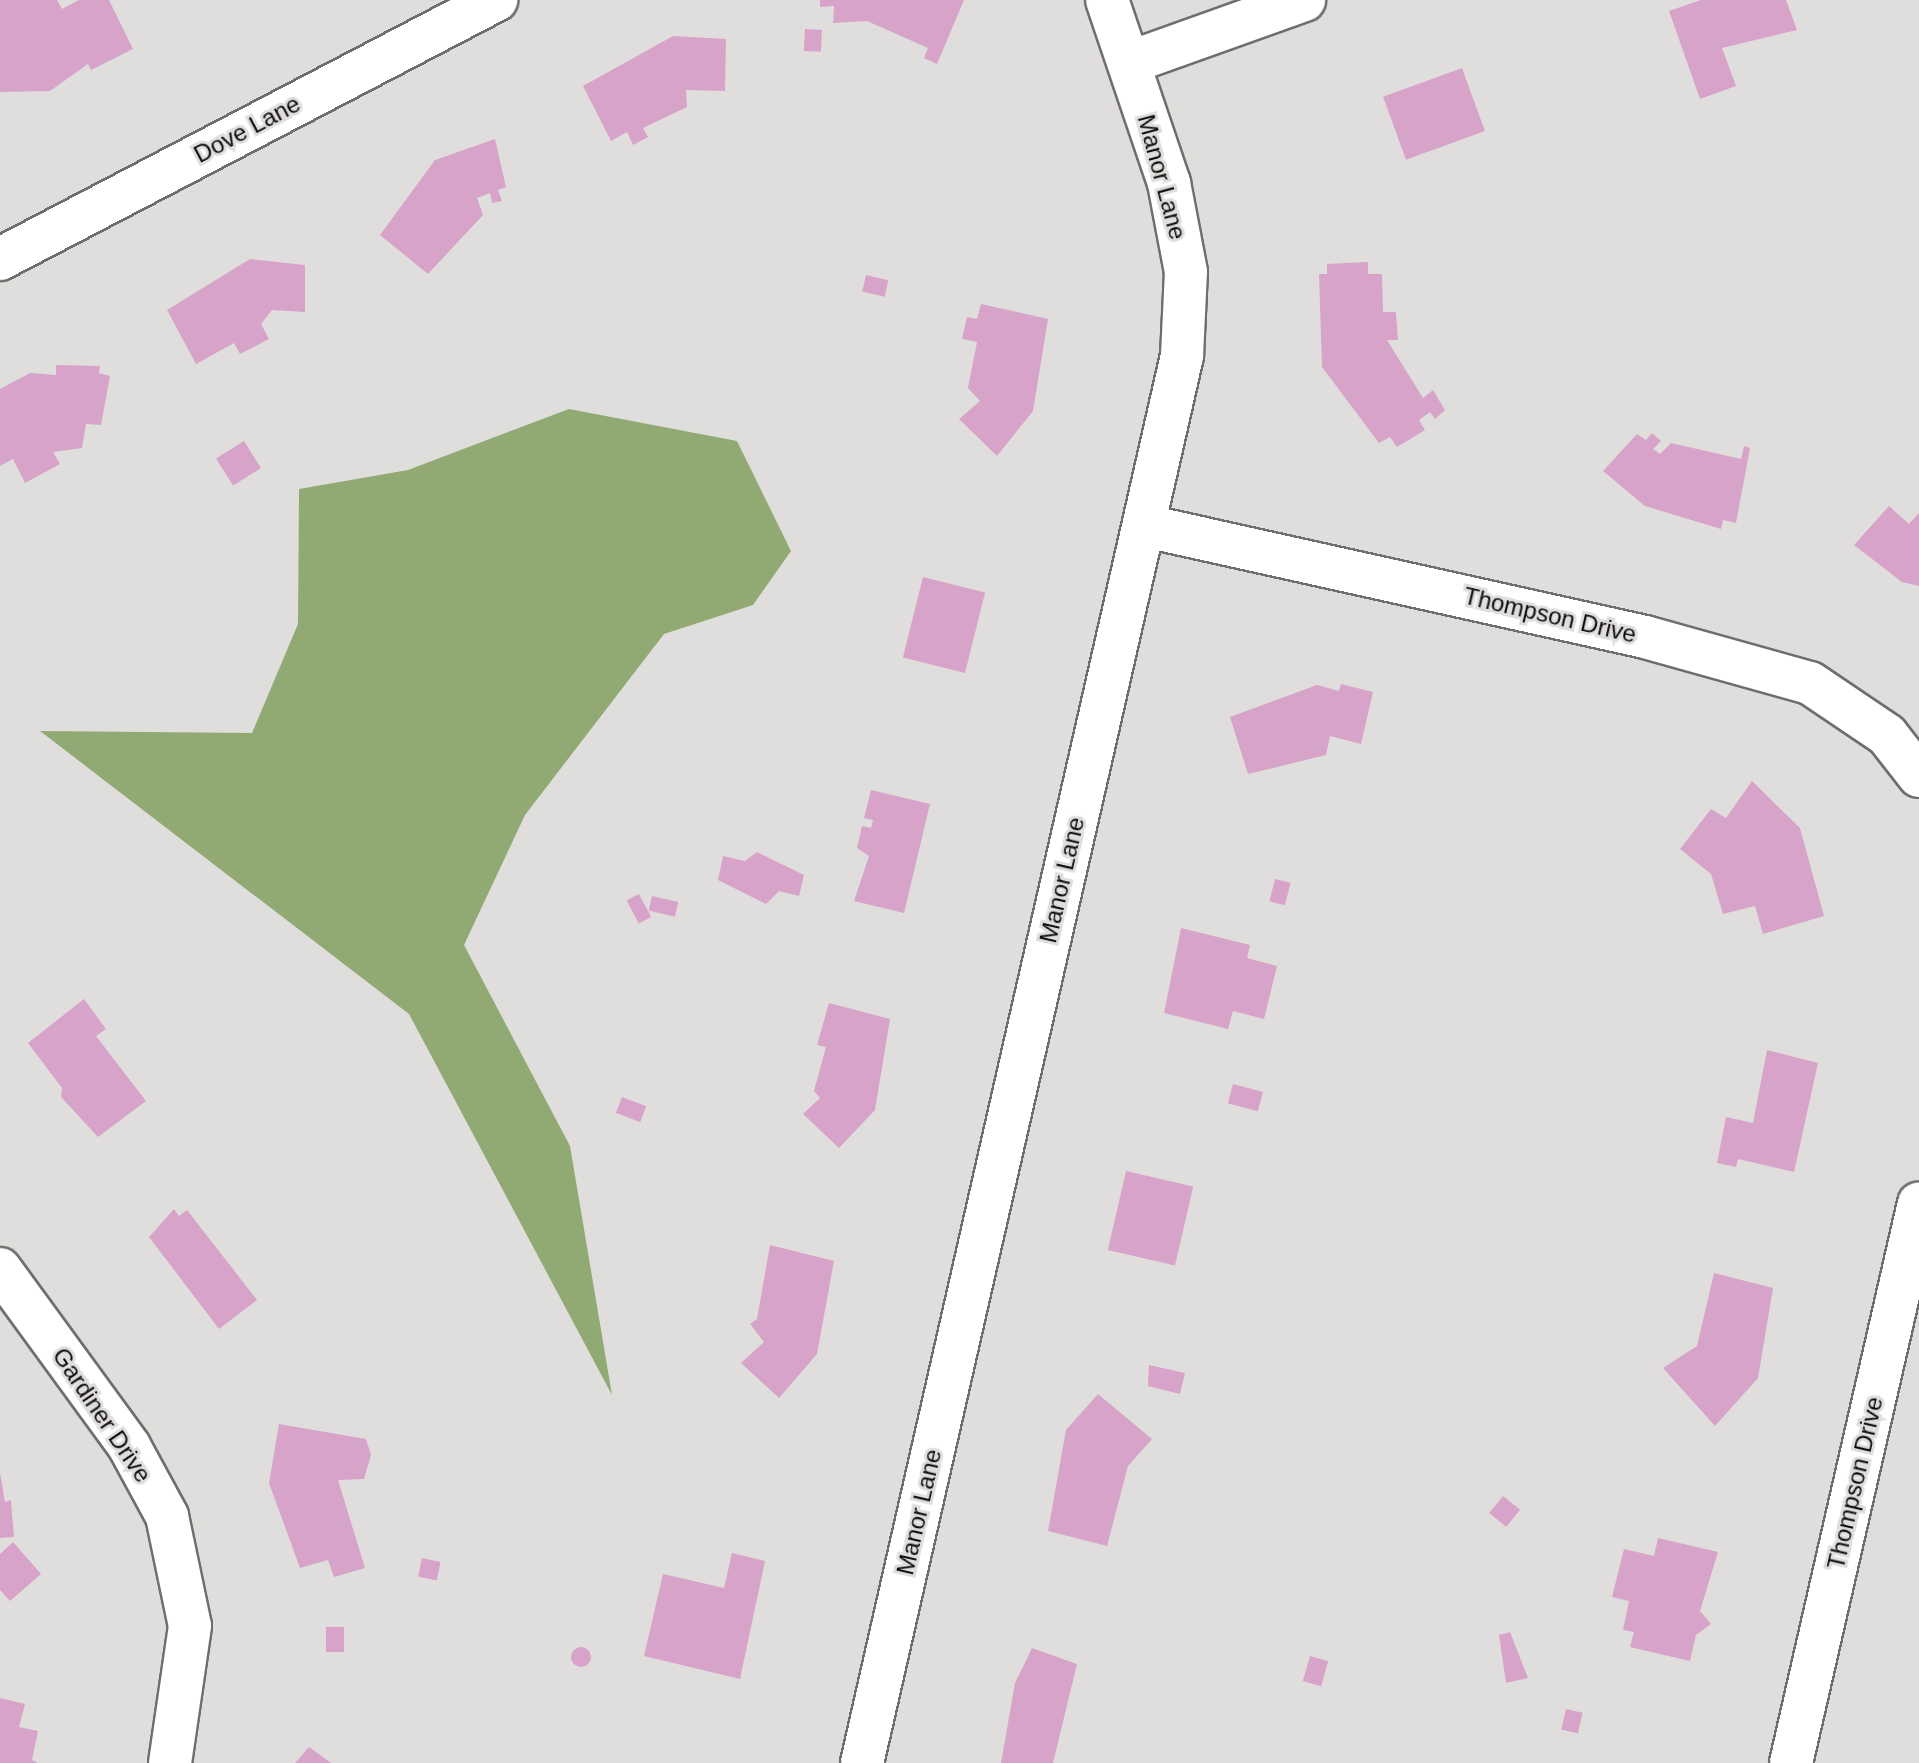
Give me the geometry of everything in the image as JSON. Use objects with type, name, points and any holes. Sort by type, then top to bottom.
[{"type":"street","name":"Dove Lane","points":[[0,259],[496,0]]},
{"type":"street","name":"Manor Lane","points":[[862,1763],[1146,526],[1182,356],[1186,272],[1169,183],[1131,62],[1107,0]]},
{"type":"street","points":[[1131,62],[1304,0]]},
{"type":"street","name":"Thompson Drive","points":[[1146,526],[1645,637],[1810,683],[1887,735],[1919,776]]},
{"type":"street","name":"Thompson Drive","points":[[1791,1763],[1919,1203]]},
{"type":"street","name":"Gardiner Drive","points":[[0,1269],[129,1446],[167,1516],[190,1626],[170,1763]]},
{"type":"green space","points":[[569,409],[737,441],[791,551],[753,605],[664,634],[525,815],[464,945],[570,1146],[612,1395],[409,1014],[40,731],[252,733],[298,624],[299,489],[408,470]]},
{"type":"building","points":[[0,0],[57,0],[62,9],[79,0],[109,0],[133,49],[91,70],[88,64],[50,91],[0,92]]},
{"type":"building","points":[[820,0],[964,0],[937,64],[924,58],[928,48],[867,21],[833,23],[834,6],[820,7]]},
{"type":"building","points":[[1701,0],[1786,0],[1797,30],[1722,48],[1736,86],[1700,99],[1669,11]]},
{"type":"building","points":[[805,29],[822,30],[821,52],[804,51]]},
{"type":"building","points":[[673,36],[726,39],[725,91],[686,90],[687,107],[643,128],[648,137],[633,145],[627,132],[611,141],[583,86]]},
{"type":"building","points":[[1462,68],[1485,131],[1406,160],[1383,97]]},
{"type":"building","points":[[495,139],[506,187],[498,190],[502,201],[492,203],[490,193],[477,198],[483,215],[428,274],[380,235],[435,160]]},
{"type":"building","points":[[250,259],[305,265],[305,312],[272,310],[261,324],[269,339],[240,354],[234,343],[196,364],[167,310]]},
{"type":"building","points":[[1368,262],[1368,274],[1382,274],[1383,312],[1396,312],[1398,340],[1387,340],[1423,398],[1433,390],[1445,410],[1435,419],[1430,412],[1419,420],[1425,430],[1397,447],[1390,437],[1379,443],[1322,367],[1319,274],[1327,274],[1327,264]]},
{"type":"building","points":[[866,275],[888,280],[885,297],[862,292]]},
{"type":"building","points":[[981,304],[1048,319],[1033,411],[997,456],[959,419],[980,401],[968,388],[977,342],[962,339],[967,317],[977,319]]},
{"type":"building","points":[[56,365],[100,366],[99,373],[110,376],[101,425],[86,424],[82,448],[53,452],[60,464],[25,483],[13,459],[0,466],[0,389],[30,373],[56,375]]},
{"type":"building","points":[[1652,433],[1661,441],[1653,449],[1660,454],[1671,443],[1741,459],[1744,446],[1750,448],[1736,523],[1723,520],[1721,529],[1645,506],[1603,471],[1637,434],[1646,440]]},
{"type":"building","points":[[244,441],[261,468],[233,486],[216,458]]},
{"type":"building","points":[[1889,506],[1909,524],[1919,513],[1919,586],[1902,582],[1854,545]]},
{"type":"building","points":[[923,577],[985,592],[965,673],[903,658]]},
{"type":"building","points":[[1341,684],[1373,692],[1361,744],[1330,736],[1326,755],[1248,774],[1230,717],[1317,685],[1339,691]]},
{"type":"building","points":[[1752,781],[1800,828],[1824,916],[1763,934],[1755,906],[1723,914],[1711,874],[1680,849],[1711,809],[1726,818]]},
{"type":"building","points":[[871,790],[930,804],[904,913],[854,901],[869,856],[857,848],[862,826],[871,828],[873,820],[864,818]]},
{"type":"building","points":[[757,852],[804,875],[799,896],[779,891],[766,904],[718,880],[723,856],[745,861]]},
{"type":"building","points":[[1275,879],[1291,883],[1285,905],[1269,901]]},
{"type":"building","points":[[639,894],[651,917],[639,924],[627,901]]},
{"type":"building","points":[[652,896],[678,902],[675,917],[649,911]]},
{"type":"building","points":[[1181,928],[1250,945],[1247,958],[1277,966],[1264,1019],[1233,1011],[1228,1029],[1164,1013]]},
{"type":"building","points":[[84,999],[106,1029],[96,1036],[146,1101],[98,1137],[61,1097],[62,1088],[28,1043]]},
{"type":"building","points":[[829,1003],[890,1019],[875,1110],[839,1148],[803,1114],[820,1098],[814,1091],[826,1047],[817,1045]]},
{"type":"building","points":[[1767,1050],[1818,1063],[1794,1172],[1738,1159],[1736,1167],[1717,1163],[1726,1117],[1753,1123]]},
{"type":"building","points":[[1233,1084],[1263,1092],[1258,1111],[1228,1103]]},
{"type":"building","points":[[622,1097],[646,1106],[640,1122],[616,1113]]},
{"type":"building","points":[[1126,1171],[1193,1187],[1175,1265],[1108,1250]]},
{"type":"building","points":[[174,1209],[179,1216],[187,1210],[257,1300],[219,1329],[149,1237]]},
{"type":"building","points":[[770,1245],[834,1261],[817,1354],[779,1398],[741,1363],[764,1342],[750,1324],[757,1319]]},
{"type":"building","points":[[1714,1273],[1773,1288],[1758,1378],[1715,1426],[1663,1368],[1697,1346]]},
{"type":"building","points":[[1149,1365],[1185,1373],[1180,1394],[1148,1386]]},
{"type":"building","points":[[1098,1394],[1152,1439],[1128,1466],[1107,1546],[1048,1531],[1066,1430]]},
{"type":"building","points":[[279,1424],[366,1439],[371,1455],[364,1479],[338,1480],[365,1568],[334,1577],[328,1560],[300,1568],[269,1483]]},
{"type":"building","points":[[0,1473],[5,1502],[11,1500],[14,1537],[0,1538]]},
{"type":"building","points":[[1503,1496],[1520,1510],[1506,1527],[1489,1513]]},
{"type":"building","points":[[1658,1538],[1718,1552],[1700,1611],[1711,1624],[1696,1635],[1690,1661],[1630,1647],[1634,1632],[1623,1630],[1629,1601],[1612,1597],[1624,1549],[1654,1556]]},
{"type":"building","points":[[13,1542],[41,1574],[10,1601],[0,1590],[0,1554]]},
{"type":"building","points":[[732,1553],[765,1561],[740,1679],[644,1656],[663,1574],[724,1588]]},
{"type":"building","points":[[422,1558],[441,1562],[437,1581],[418,1577]]},
{"type":"building","points":[[326,1627],[344,1627],[344,1652],[326,1652]]},
{"type":"building","points":[[1510,1632],[1528,1678],[1506,1683],[1499,1635]]},
{"type":"building","points":[[577,1647],[585,1647],[591,1657],[585,1667],[577,1667],[571,1661],[571,1653]]},
{"type":"building","points":[[1032,1648],[1077,1664],[1053,1763],[1001,1763],[1015,1683]]},
{"type":"building","points":[[1310,1656],[1328,1661],[1321,1686],[1303,1681]]},
{"type":"building","points":[[0,1698],[25,1704],[19,1727],[38,1731],[32,1760],[38,1763],[0,1763]]},
{"type":"building","points":[[1566,1709],[1583,1713],[1578,1733],[1561,1729]]},
{"type":"building","points":[[309,1747],[331,1763],[295,1763]]}]
